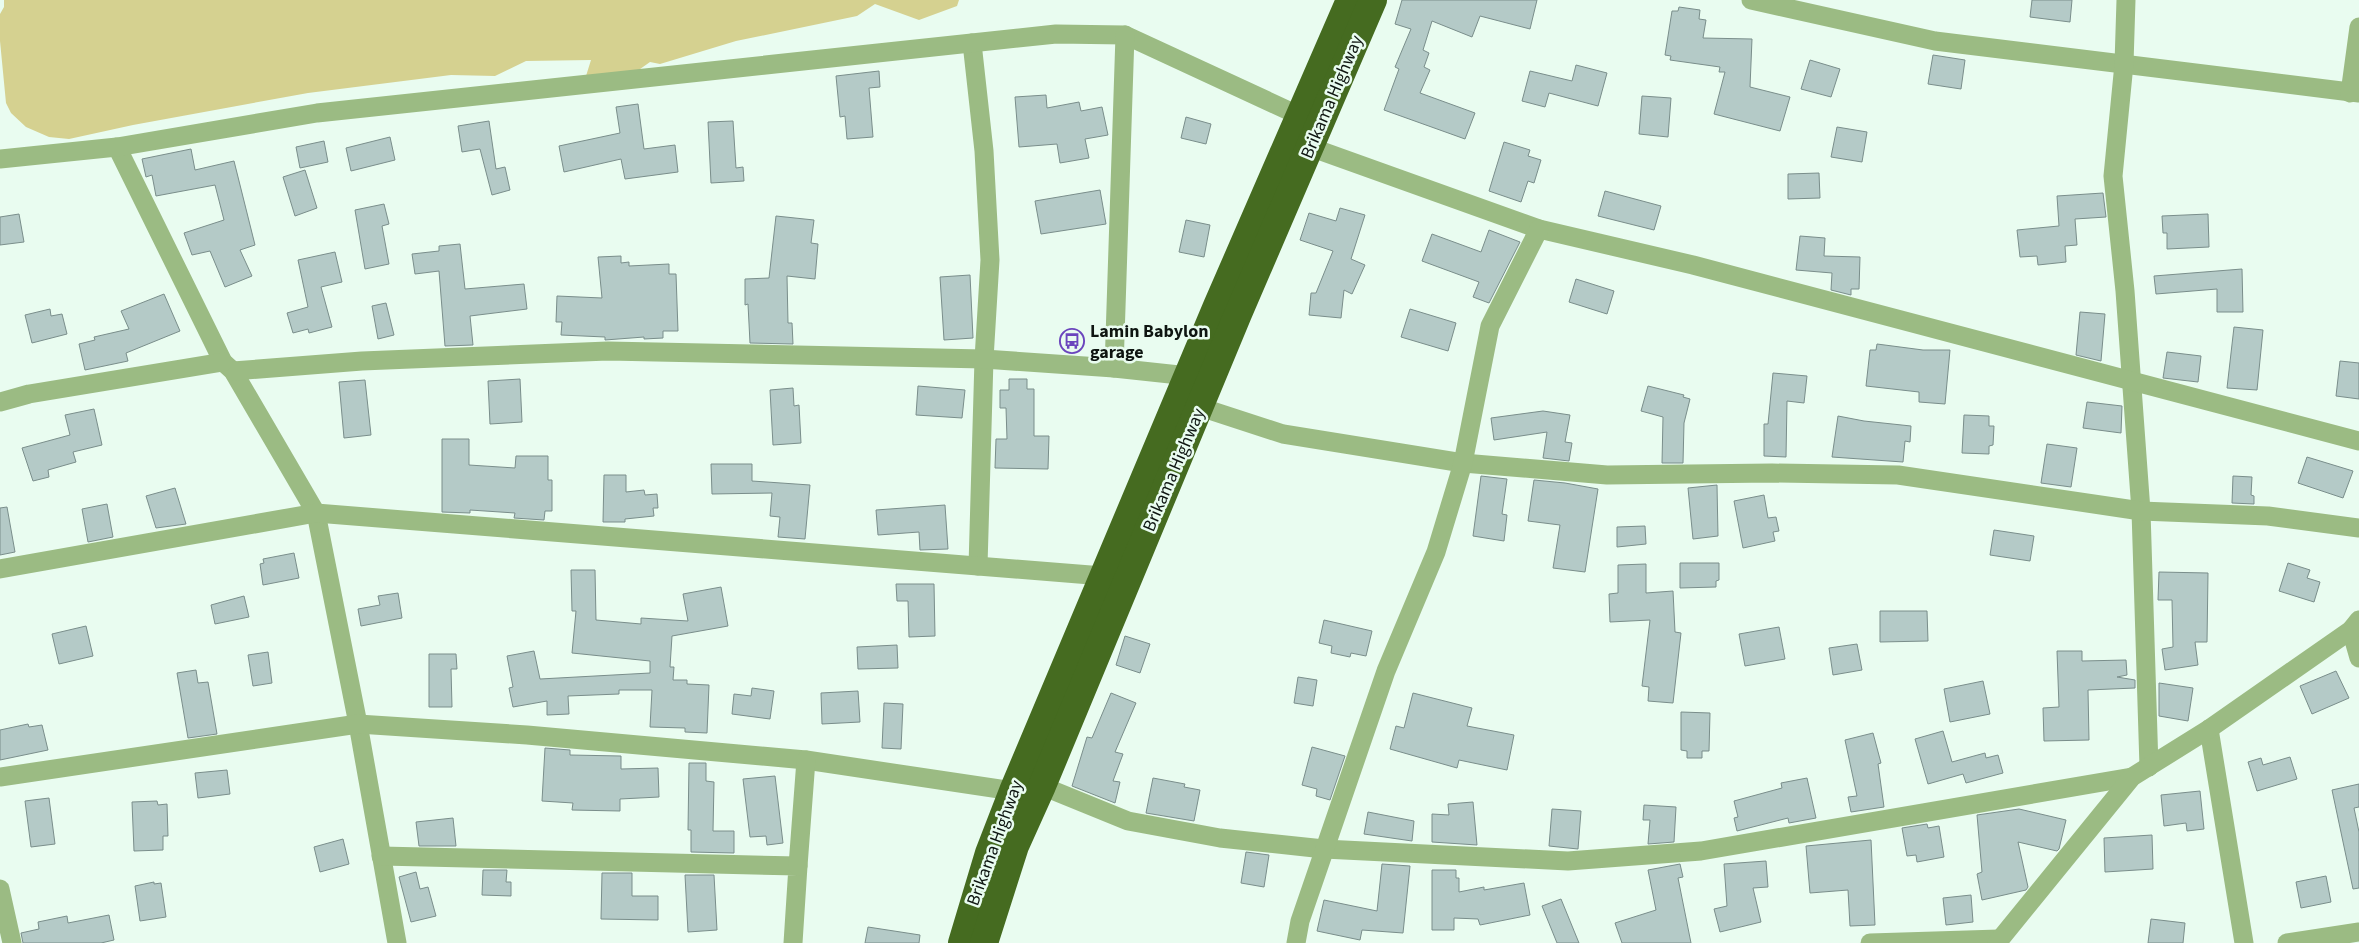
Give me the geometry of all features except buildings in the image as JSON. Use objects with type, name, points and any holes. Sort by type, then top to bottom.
[{"type":"highway","name":"Brikama Highway","points":[[962,943],[988,852],[1013,791],[1103,576],[1200,377],[1300,116],[1350,0]]},
{"type":"highway","name":"Brikama Highway","points":[[1227,310],[1310,147],[1373,0]]},
{"type":"highway","name":"Brikama Highway","points":[[984,943],[1015,846],[1042,786],[1200,407],[1200,377]]},
{"type":"street","points":[[1751,0],[1935,41],[2354,93],[2359,27]]},
{"type":"street","points":[[2126,0],[2124,64],[2113,176],[2125,291],[2141,511],[2149,767]]},
{"type":"street","points":[[0,159],[117,147],[317,113],[1056,34],[1125,35],[1300,116]]},
{"type":"street","points":[[1114,368],[1125,35]]},
{"type":"street","points":[[972,43],[984,152],[990,260],[984,359],[978,566]]},
{"type":"street","points":[[117,147],[228,367],[316,513],[358,724],[397,943]]},
{"type":"street","points":[[1310,147],[1539,229],[1693,265],[2359,441]]},
{"type":"street","points":[[1296,943],[1300,921],[1386,672],[1436,552],[1463,463],[1490,326],[1539,229]]},
{"type":"street","points":[[0,402],[29,394],[228,367],[608,352],[984,359],[1114,368],[1200,377]]},
{"type":"street","points":[[1200,407],[1283,434],[1463,463],[1607,475],[1772,473],[1898,475],[2141,511],[2268,516],[2359,528]]},
{"type":"street","points":[[0,569],[316,513],[1103,576]]},
{"type":"street","points":[[1870,943],[1998,941],[2132,777],[2209,729],[2355,625],[2359,658]]},
{"type":"street","points":[[0,777],[358,724],[527,735],[806,760],[1013,791]]},
{"type":"street","points":[[2209,729],[2244,943]]},
{"type":"street","points":[[793,943],[806,760]]},
{"type":"street","points":[[1042,786],[1128,821],[1220,838],[1324,849],[1568,861],[1701,851],[1842,825],[2132,777]]},
{"type":"street","points":[[381,856],[798,866]]},
{"type":"street","points":[[0,889],[7,936]]},
{"type":"street","points":[[2287,943],[2359,932]]},
{"type":"shaded area","points":[[4,0],[959,0],[957,6],[919,20],[875,4],[857,16],[736,41],[660,64],[650,62],[633,74],[586,76],[591,60],[526,61],[495,76],[451,75],[308,93],[133,125],[69,139],[49,137],[26,127],[11,113],[6,103],[0,41],[0,14],[4,7]]},
{"type":"place","name":"Lamin Babylon garage","points":[[1072,341]]}]
